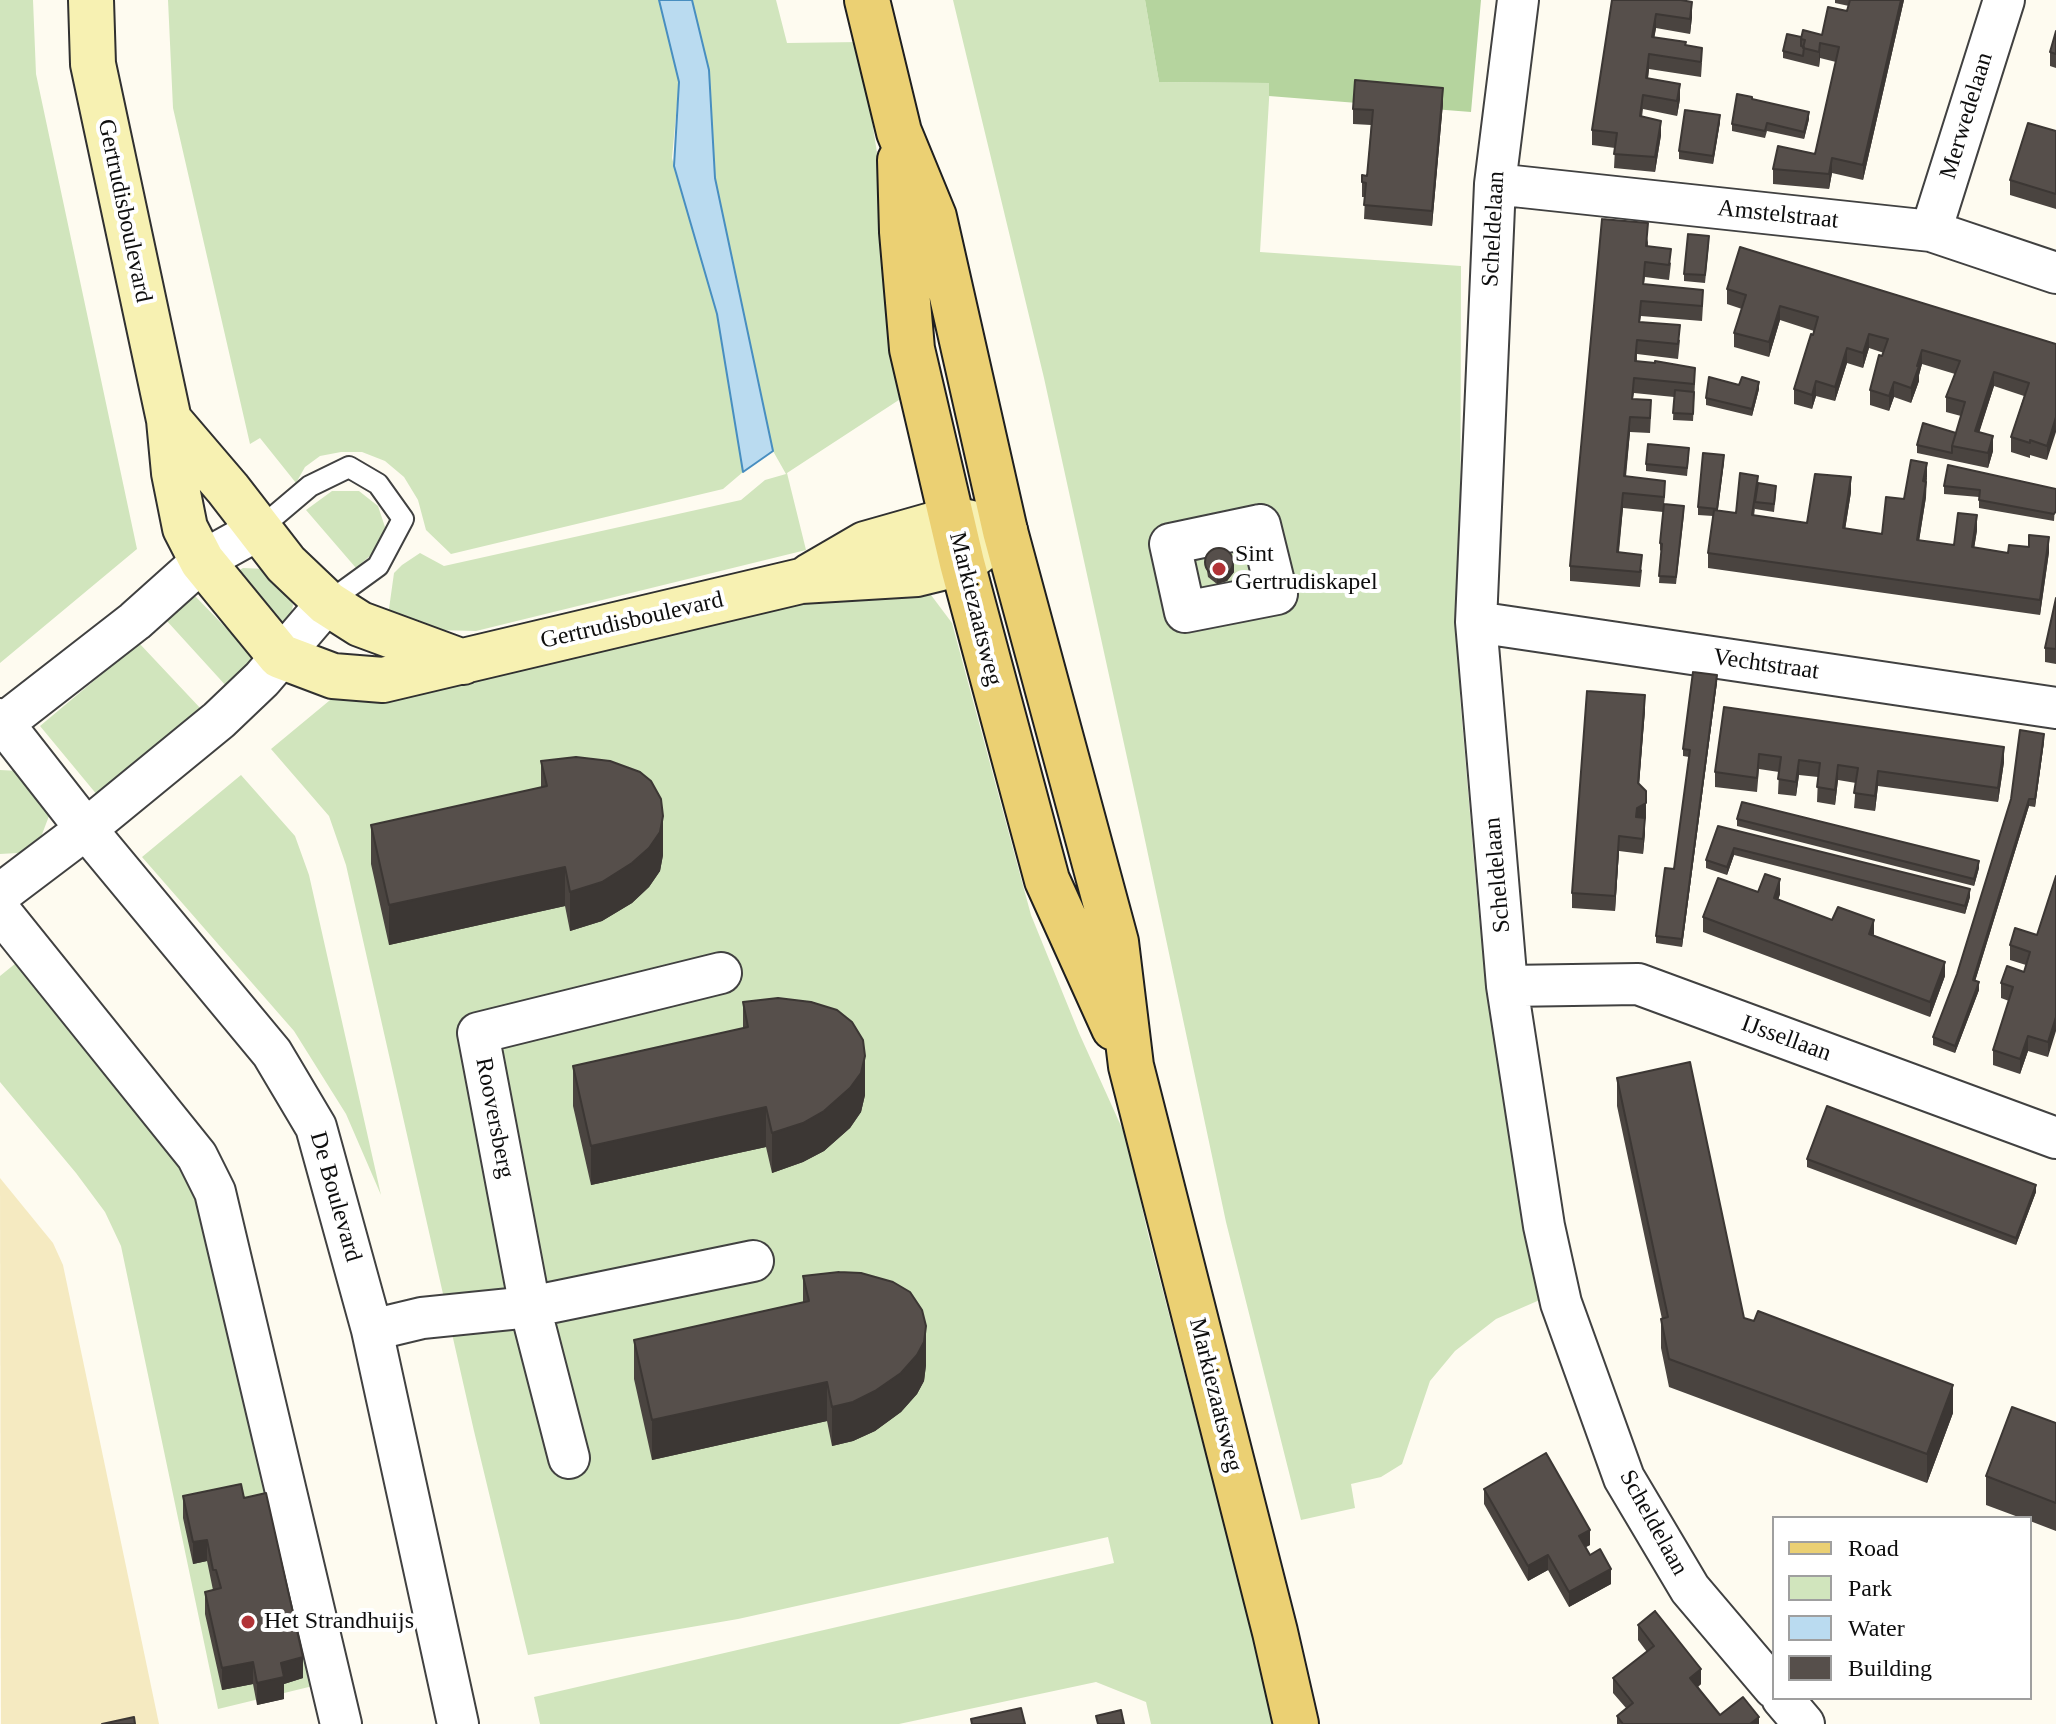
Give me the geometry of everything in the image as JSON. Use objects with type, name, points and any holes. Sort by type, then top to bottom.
[{"type":"main road","name":"Markiezaatsweg","points":[[867,0],[899,132],[934,217],[1005,531],[1116,942],[1131,1066],[1296,1724]]},
{"type":"main road","name":"Markiezaatsweg","points":[[899,132],[902,232],[912,349],[962,563],[1047,880],[1131,1066]]},
{"type":"street","name":"Gertrudisboulevard","points":[[91,0],[93,64],[169,420],[174,473],[185,528],[202,561],[280,656],[333,676],[383,680],[801,581],[917,574],[962,563],[1005,531]]},
{"type":"street","name":"Scheldelaan","points":[[1518,0],[1495,184],[1476,622],[1507,986],[1544,1226],[1561,1303],[1624,1478],[1690,1589],[1772,1686]]},
{"type":"street","name":"Merwedelaan","points":[[1931,231],[2004,0]]},
{"type":"street","name":"Amstelstraat","points":[[1495,184],[1931,231],[2056,273]]},
{"type":"street","name":"Gertrudisboulevard","points":[[169,420],[286,564],[327,603],[360,624],[463,662]]},
{"type":"street","name":"Gertrudisboulevard","points":[[801,581],[865,544],[953,519],[1005,531]]},
{"type":"street","points":[[1,723],[135,621],[202,561],[258,530]]},
{"type":"street","points":[[0,894],[86,829],[219,720],[262,679],[327,603]]},
{"type":"street","name":"Vechtstraat","points":[[1476,622],[2056,708]]},
{"type":"street","name":"De Boulevard","points":[[1,723],[272,1053],[316,1127],[372,1330],[448,1722]]},
{"type":"street","points":[[0,911],[197,1156],[215,1192],[341,1724]]},
{"type":"street","name":"Rooversberg","points":[[569,1458],[530,1307],[478,1033],[721,973]]},
{"type":"street","name":"IJssellaan","points":[[1507,986],[1638,984],[2055,1134]]},
{"type":"street","points":[[372,1330],[422,1318],[530,1307],[753,1261]]},
{"type":"street","points":[[1784,1700],[1804,1724]]},
{"type":"lane","points":[[258,530],[310,486],[349,467],[378,484],[403,519],[378,566],[327,603]]},
{"type":"green space","points":[[0,0],[33,0],[36,74],[137,549],[0,663]]},
{"type":"green space","points":[[168,0],[659,0],[679,83],[672,158],[717,314],[743,472],[723,489],[451,554],[426,530],[418,500],[404,477],[385,461],[362,452],[320,456],[305,467],[296,483],[260,438],[250,444],[173,108]]},
{"type":"green space","points":[[692,0],[776,0],[787,43],[860,42],[885,205],[908,394],[787,473],[806,550],[476,631],[436,630],[388,616],[394,573],[420,553],[444,566],[741,500],[765,480],[786,474],[773,451],[715,178],[709,70]]},
{"type":"green space","points":[[953,0],[1145,0],[1159,82],[1270,83],[1260,252],[1461,266],[1460,697],[1479,918],[1510,1145],[1542,1299],[1496,1319],[1455,1351],[1430,1381],[1402,1464],[1381,1477],[1351,1484],[1355,1508],[1301,1520],[1226,1222],[1044,378]]},
{"type":"green space","points":[[1145,0],[1481,0],[1471,112],[1269,96],[1269,83],[1159,82]]},
{"type":"green space","points":[[332,491],[359,491],[378,506],[385,527],[379,548],[356,568],[306,510]]},
{"type":"green space","points":[[243,568],[267,569],[285,587],[293,605],[289,624],[279,637],[225,579]]},
{"type":"green space","points":[[883,590],[931,595],[952,623],[1031,915],[1126,1137],[1148,1234],[1276,1724],[1151,1724],[1146,1702],[1096,1682],[899,1724],[540,1724],[534,1697],[1114,1563],[1108,1537],[738,1619],[528,1655],[346,865],[329,816],[271,749],[341,691],[802,601]]},
{"type":"green space","points":[[195,596],[259,662],[228,688],[166,620]]},
{"type":"green space","points":[[139,643],[202,710],[98,796],[40,726]]},
{"type":"green space","points":[[0,770],[19,771],[47,802],[49,816],[41,837],[31,847],[18,853],[0,854]]},
{"type":"green space","points":[[241,775],[295,836],[309,875],[381,1195],[346,1114],[294,1031],[142,857]]},
{"type":"green space","points":[[21,959],[150,1114],[211,1216],[313,1686],[218,1709],[121,1246],[105,1212],[0,1082],[0,976]]},
{"type":"sand","points":[[0,1178],[53,1243],[63,1265],[159,1724],[1,1724]]},
{"type":"water","points":[[659,0],[692,0],[709,70],[715,178],[773,451],[743,472],[717,314],[674,166],[679,82]]},
{"type":"building","points":[[1612,0],[1692,2],[1690,19],[1656,14],[1652,37],[1686,42],[1685,45],[1702,48],[1701,62],[1649,54],[1646,78],[1680,84],[1677,101],[1643,95],[1640,116],[1661,121],[1655,157],[1614,154],[1617,133],[1592,130]]},
{"type":"building","points":[[1850,0],[1901,0],[1863,165],[1832,158],[1829,174],[1773,169],[1778,146],[1815,154],[1839,47],[1820,43],[1819,52],[1803,48],[1803,30],[1822,35],[1828,7],[1847,11]]},
{"type":"building","points":[[2056,31],[2056,54],[2050,52]]},
{"type":"building","points":[[1787,34],[1801,37],[1803,56],[1783,51]]},
{"type":"building","points":[[1355,80],[1443,88],[1432,211],[1364,205],[1366,183],[1362,182],[1362,175],[1367,176],[1373,110],[1353,109]]},
{"type":"building","points":[[1737,94],[1809,112],[1804,132],[1767,123],[1765,131],[1732,124]]},
{"type":"building","points":[[1685,110],[1720,115],[1713,156],[1679,151]]},
{"type":"building","points":[[2028,123],[2056,131],[2056,194],[2010,180]]},
{"type":"building","points":[[1602,219],[1648,223],[1646,246],[1671,249],[1669,265],[1645,262],[1643,284],[1703,290],[1702,306],[1641,301],[1639,322],[1680,325],[1678,344],[1637,340],[1635,361],[1695,368],[1694,384],[1634,378],[1632,399],[1651,400],[1650,418],[1630,417],[1624,476],[1665,481],[1664,497],[1623,493],[1617,552],[1642,555],[1640,572],[1570,566]]},
{"type":"building","points":[[1688,234],[1709,236],[1705,275],[1684,274]]},
{"type":"building","points":[[1740,247],[2056,344],[2056,417],[2047,446],[2011,437],[2029,383],[1994,372],[1975,431],[1993,436],[1988,453],[1952,446],[1965,402],[1946,397],[1960,361],[1922,350],[1911,388],[1894,382],[1889,396],[1870,390],[1879,355],[1882,356],[1888,339],[1869,334],[1863,353],[1847,348],[1835,387],[1816,381],[1812,395],[1794,389],[1818,317],[1780,306],[1769,342],[1734,333],[1746,295],[1727,289]]},
{"type":"building","points":[[1709,377],[1739,385],[1742,377],[1759,382],[1752,409],[1706,398]]},
{"type":"building","points":[[1675,390],[1694,392],[1693,414],[1673,413]]},
{"type":"building","points":[[1923,423],[1956,433],[1952,453],[1917,445]]},
{"type":"building","points":[[1648,444],[1689,448],[1687,468],[1646,464]]},
{"type":"building","points":[[1703,453],[1724,455],[1717,509],[1698,507]]},
{"type":"building","points":[[1911,460],[1927,463],[1917,540],[1954,545],[1958,513],[1977,515],[1972,547],[2008,553],[2009,545],[2029,547],[2029,535],[2049,537],[2040,600],[1708,553],[1714,510],[1736,513],[1740,473],[1758,476],[1752,515],[1807,523],[1815,474],[1851,477],[1843,528],[1882,534],[1886,497],[1904,499]]},
{"type":"building","points":[[1948,465],[2056,489],[2056,511],[2054,514],[1979,500],[1980,490],[1944,486]]},
{"type":"building","points":[[1758,483],[1776,486],[1774,504],[1755,502]]},
{"type":"building","points":[[1664,504],[1684,506],[1676,577],[1659,576]]},
{"type":"building","name":"Sint Gertrudiskapel","points":[[1219,548],[1229,552],[1233,562],[1229,572],[1219,576],[1209,572],[1205,562],[1209,552]]},
{"type":"building","points":[[2056,598],[2056,649],[2045,648]]},
{"type":"building","points":[[1693,672],[1717,675],[1682,939],[1656,936],[1665,868],[1674,869],[1690,750],[1683,749]]},
{"type":"building","points":[[1587,691],[1645,695],[1638,783],[1646,791],[1646,803],[1637,808],[1636,817],[1645,818],[1643,839],[1619,836],[1615,896],[1572,893]]},
{"type":"building","points":[[1724,707],[2004,747],[1998,788],[1878,771],[1875,796],[1854,793],[1858,768],[1838,765],[1835,790],[1817,787],[1820,763],[1799,760],[1796,782],[1778,779],[1781,757],[1759,754],[1757,778],[1715,772]]},
{"type":"building","points":[[2020,730],[2044,734],[2035,799],[2029,799],[1973,980],[1979,982],[1955,1046],[1933,1037],[1957,974],[2011,799]]},
{"type":"building","points":[[576,757],[610,761],[640,772],[651,781],[661,799],[663,816],[660,832],[649,848],[632,863],[602,882],[570,892],[565,867],[389,905],[371,825],[547,786],[541,761]]},
{"type":"building","points":[[1742,802],[1979,861],[1974,879],[1737,819]]},
{"type":"building","points":[[1718,826],[1970,889],[1965,906],[1734,848],[1727,867],[1706,860]]},
{"type":"building","points":[[1765,874],[1780,879],[1774,898],[1832,920],[1838,907],[1874,920],[1869,934],[1945,962],[1930,1002],[1703,917],[1718,878],[1758,892]]},
{"type":"building","points":[[2056,876],[2056,1017],[2048,1042],[2028,1036],[2020,1059],[1993,1050],[2013,987],[2001,983],[2007,966],[2024,972],[2030,952],[2010,945],[2015,928],[2037,935]]},
{"type":"building","points":[[778,998],[811,1002],[837,1010],[852,1022],[863,1040],[865,1056],[861,1073],[850,1088],[824,1111],[803,1123],[772,1133],[766,1107],[591,1146],[573,1066],[748,1027],[743,1002]]},
{"type":"building","points":[[1690,1062],[1744,1318],[1754,1321],[1758,1311],[1953,1385],[1927,1454],[1669,1359],[1661,1319],[1668,1317],[1617,1078]]},
{"type":"building","points":[[1827,1106],[2036,1185],[2016,1238],[1807,1159]]},
{"type":"building","points":[[861,1273],[893,1282],[910,1292],[922,1310],[926,1326],[924,1342],[901,1373],[853,1402],[832,1407],[827,1382],[652,1420],[634,1340],[809,1301],[803,1276]]},
{"type":"building","points":[[2012,1407],[2056,1423],[2056,1503],[1986,1476]]},
{"type":"building","points":[[1546,1453],[1590,1530],[1579,1536],[1590,1555],[1600,1549],[1611,1569],[1569,1592],[1548,1555],[1528,1566],[1484,1489]]},
{"type":"building","points":[[241,1484],[244,1498],[266,1493],[303,1657],[281,1663],[284,1677],[257,1683],[253,1662],[222,1668],[205,1592],[221,1588],[216,1570],[213,1570],[207,1540],[193,1542],[183,1496]]},
{"type":"building","points":[[1655,1611],[1701,1669],[1690,1678],[1720,1715],[1743,1697],[1759,1717],[1750,1724],[1623,1724],[1617,1716],[1633,1703],[1613,1678],[1654,1646],[1638,1625]]},
{"type":"building","points":[[1021,1708],[1025,1724],[972,1724],[971,1719]]},
{"type":"building","points":[[1121,1710],[1124,1724],[1098,1724],[1096,1716]]},
{"type":"building","points":[[134,1717],[135,1724],[102,1724]]},
{"type":"place","name":"Sint Gertrudiskapel","points":[[1219,569]]},
{"type":"place","name":"Het Strandhuijs","points":[[248,1622]]}]
